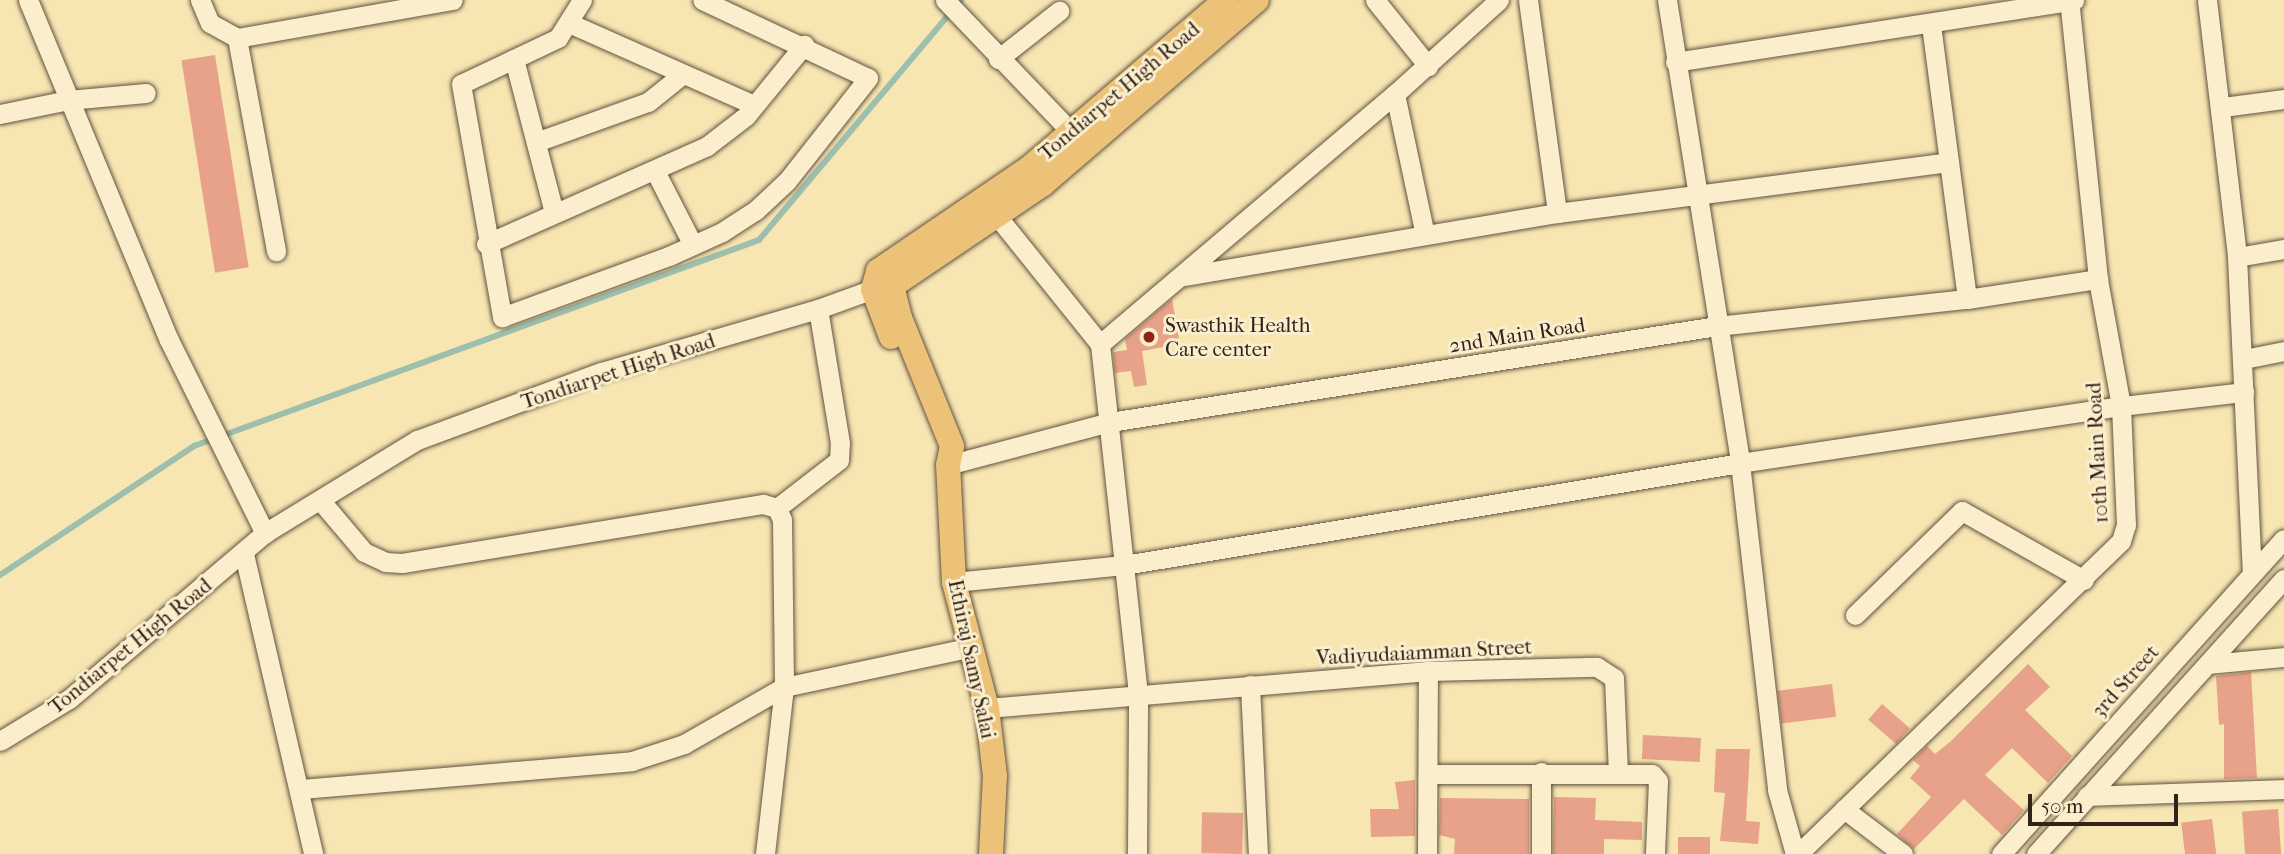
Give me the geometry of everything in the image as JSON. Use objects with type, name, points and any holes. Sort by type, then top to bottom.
[{"type":"main road","name":"Tondiarpet High Road","points":[[1226,0],[1080,141],[997,216],[882,287],[878,271],[1080,141],[1257,0]]},
{"type":"main road","name":"Ethiraj Samy Salai","points":[[882,287],[900,318],[951,446],[948,465],[954,582],[988,708],[995,776],[991,854]]},
{"type":"street","points":[[28,0],[169,341],[209,415],[265,533]]},
{"type":"street","points":[[201,0],[210,23],[237,38],[453,0]]},
{"type":"street","points":[[582,0],[558,38],[461,84],[486,244],[502,317],[693,245],[756,210],[787,181],[867,78],[804,45],[702,0]]},
{"type":"street","points":[[945,0],[965,26],[1080,141]]},
{"type":"street","points":[[1375,0],[1428,66]]},
{"type":"street","points":[[1100,344],[1428,66],[1499,0]]},
{"type":"street","points":[[1528,0],[1557,213]]},
{"type":"street","points":[[1667,0],[1740,463],[1777,790],[1796,854]]},
{"type":"street","points":[[1675,62],[1931,25],[2070,0]]},
{"type":"street","name":"10th Main Road","points":[[1796,854],[2084,580],[2121,541],[2126,526],[2122,405],[2098,279],[2070,0]]},
{"type":"street","points":[[2207,0],[2223,107],[2237,257],[2244,359],[2252,573]]},
{"type":"street","points":[[998,59],[1059,11]]},
{"type":"street","points":[[569,23],[754,105]]},
{"type":"street","points":[[1931,25],[1967,299]]},
{"type":"street","points":[[237,38],[276,251]]},
{"type":"street","points":[[486,244],[706,146],[754,105],[804,45]]},
{"type":"street","points":[[514,59],[554,213]]},
{"type":"street","points":[[536,142],[648,102],[683,74]]},
{"type":"street","points":[[0,114],[68,100],[146,93]]},
{"type":"street","points":[[1395,94],[1425,235]]},
{"type":"street","points":[[2223,107],[2284,99]]},
{"type":"street","points":[[1183,276],[1557,213],[1949,162]]},
{"type":"street","points":[[655,170],[693,245]]},
{"type":"street","points":[[997,216],[1100,344],[1138,694],[1137,854]]},
{"type":"street","points":[[2237,257],[2284,249]]},
{"type":"street","name":"2nd Main Road","points":[[948,465],[1110,422],[1717,326],[1967,299],[2098,279]]},
{"type":"street","name":"Tondiarpet High Road","points":[[0,741],[69,699],[244,554],[265,533],[320,500],[364,469],[429,435],[601,372],[818,310],[882,287]]},
{"type":"street","points":[[777,508],[839,460],[840,443],[818,310]]},
{"type":"street","points":[[2244,359],[2284,351]]},
{"type":"street","points":[[954,582],[1124,565],[1740,463],[2122,405],[2244,392]]},
{"type":"street","points":[[320,500],[364,552],[386,562],[402,562],[763,504],[777,508]]},
{"type":"street","points":[[765,854],[784,687],[782,520],[777,508]]},
{"type":"street","points":[[1855,615],[1962,511],[2084,580]]},
{"type":"street","name":"3rd Street","points":[[2001,854],[2284,539]]},
{"type":"street","points":[[244,554],[301,789],[313,854]]},
{"type":"street","points":[[2036,854],[2284,579]]},
{"type":"street","points":[[301,789],[632,761],[684,744],[784,687],[972,647]]},
{"type":"street","points":[[2208,664],[2284,657]]},
{"type":"street","name":"Vadiyudaiamman Street","points":[[988,708],[1428,671],[1604,669],[1614,678],[1618,772]]},
{"type":"street","points":[[1427,854],[1428,671]]},
{"type":"street","points":[[1250,685],[1258,854]]},
{"type":"street","points":[[1541,772],[1541,854]]},
{"type":"street","points":[[1428,774],[1618,772],[1652,775],[1658,781],[1655,854]]},
{"type":"street","points":[[2087,796],[2284,789]]},
{"type":"street","points":[[1844,809],[1903,854]]},
{"type":"building","points":[[215,55],[249,267],[215,273],[181,60]]},
{"type":"building","points":[[1172,299],[1180,344],[1142,351],[1147,385],[1134,387],[1131,371],[1115,373],[1113,352],[1127,350],[1125,339]]},
{"type":"building","points":[[2028,664],[2050,687],[2025,710],[2072,756],[2048,783],[2012,748],[1985,775],[2024,810],[2002,835],[1964,799],[1914,849],[1897,834],[1931,797],[1910,778],[1920,766],[1913,760],[1927,746],[1935,754],[1951,741]]},
{"type":"building","points":[[2251,672],[2257,778],[2224,779],[2224,724],[2219,725],[2216,676]]},
{"type":"building","points":[[1832,684],[1836,717],[1781,723],[1777,691]]},
{"type":"building","points":[[1882,704],[1910,728],[1896,744],[1868,720]]},
{"type":"building","points":[[1643,735],[1701,738],[1700,762],[1642,759]]},
{"type":"building","points":[[1716,749],[1750,749],[1746,821],[1760,822],[1758,844],[1720,841],[1725,793],[1714,792]]},
{"type":"building","points":[[1415,780],[1415,836],[1371,837],[1370,809],[1399,809],[1395,782]]},
{"type":"building","points":[[1554,797],[1596,798],[1595,820],[1642,822],[1642,840],[1604,839],[1604,854],[1553,854]]},
{"type":"building","points":[[1440,798],[1529,799],[1529,854],[1454,854],[1455,839],[1439,835]]},
{"type":"building","points":[[2278,809],[2281,854],[2245,854],[2242,812]]},
{"type":"building","points":[[1202,812],[1243,813],[1242,854],[1201,853]]},
{"type":"building","points":[[2212,819],[2216,854],[2185,854],[2181,823]]},
{"type":"building","points":[[1678,837],[1710,837],[1710,854],[1678,854]]},
{"type":"waterway","points":[[0,575],[194,446],[759,240],[961,0]]},
{"type":"place","name":"Swasthik Health Care center","points":[[1149,337]]}]
